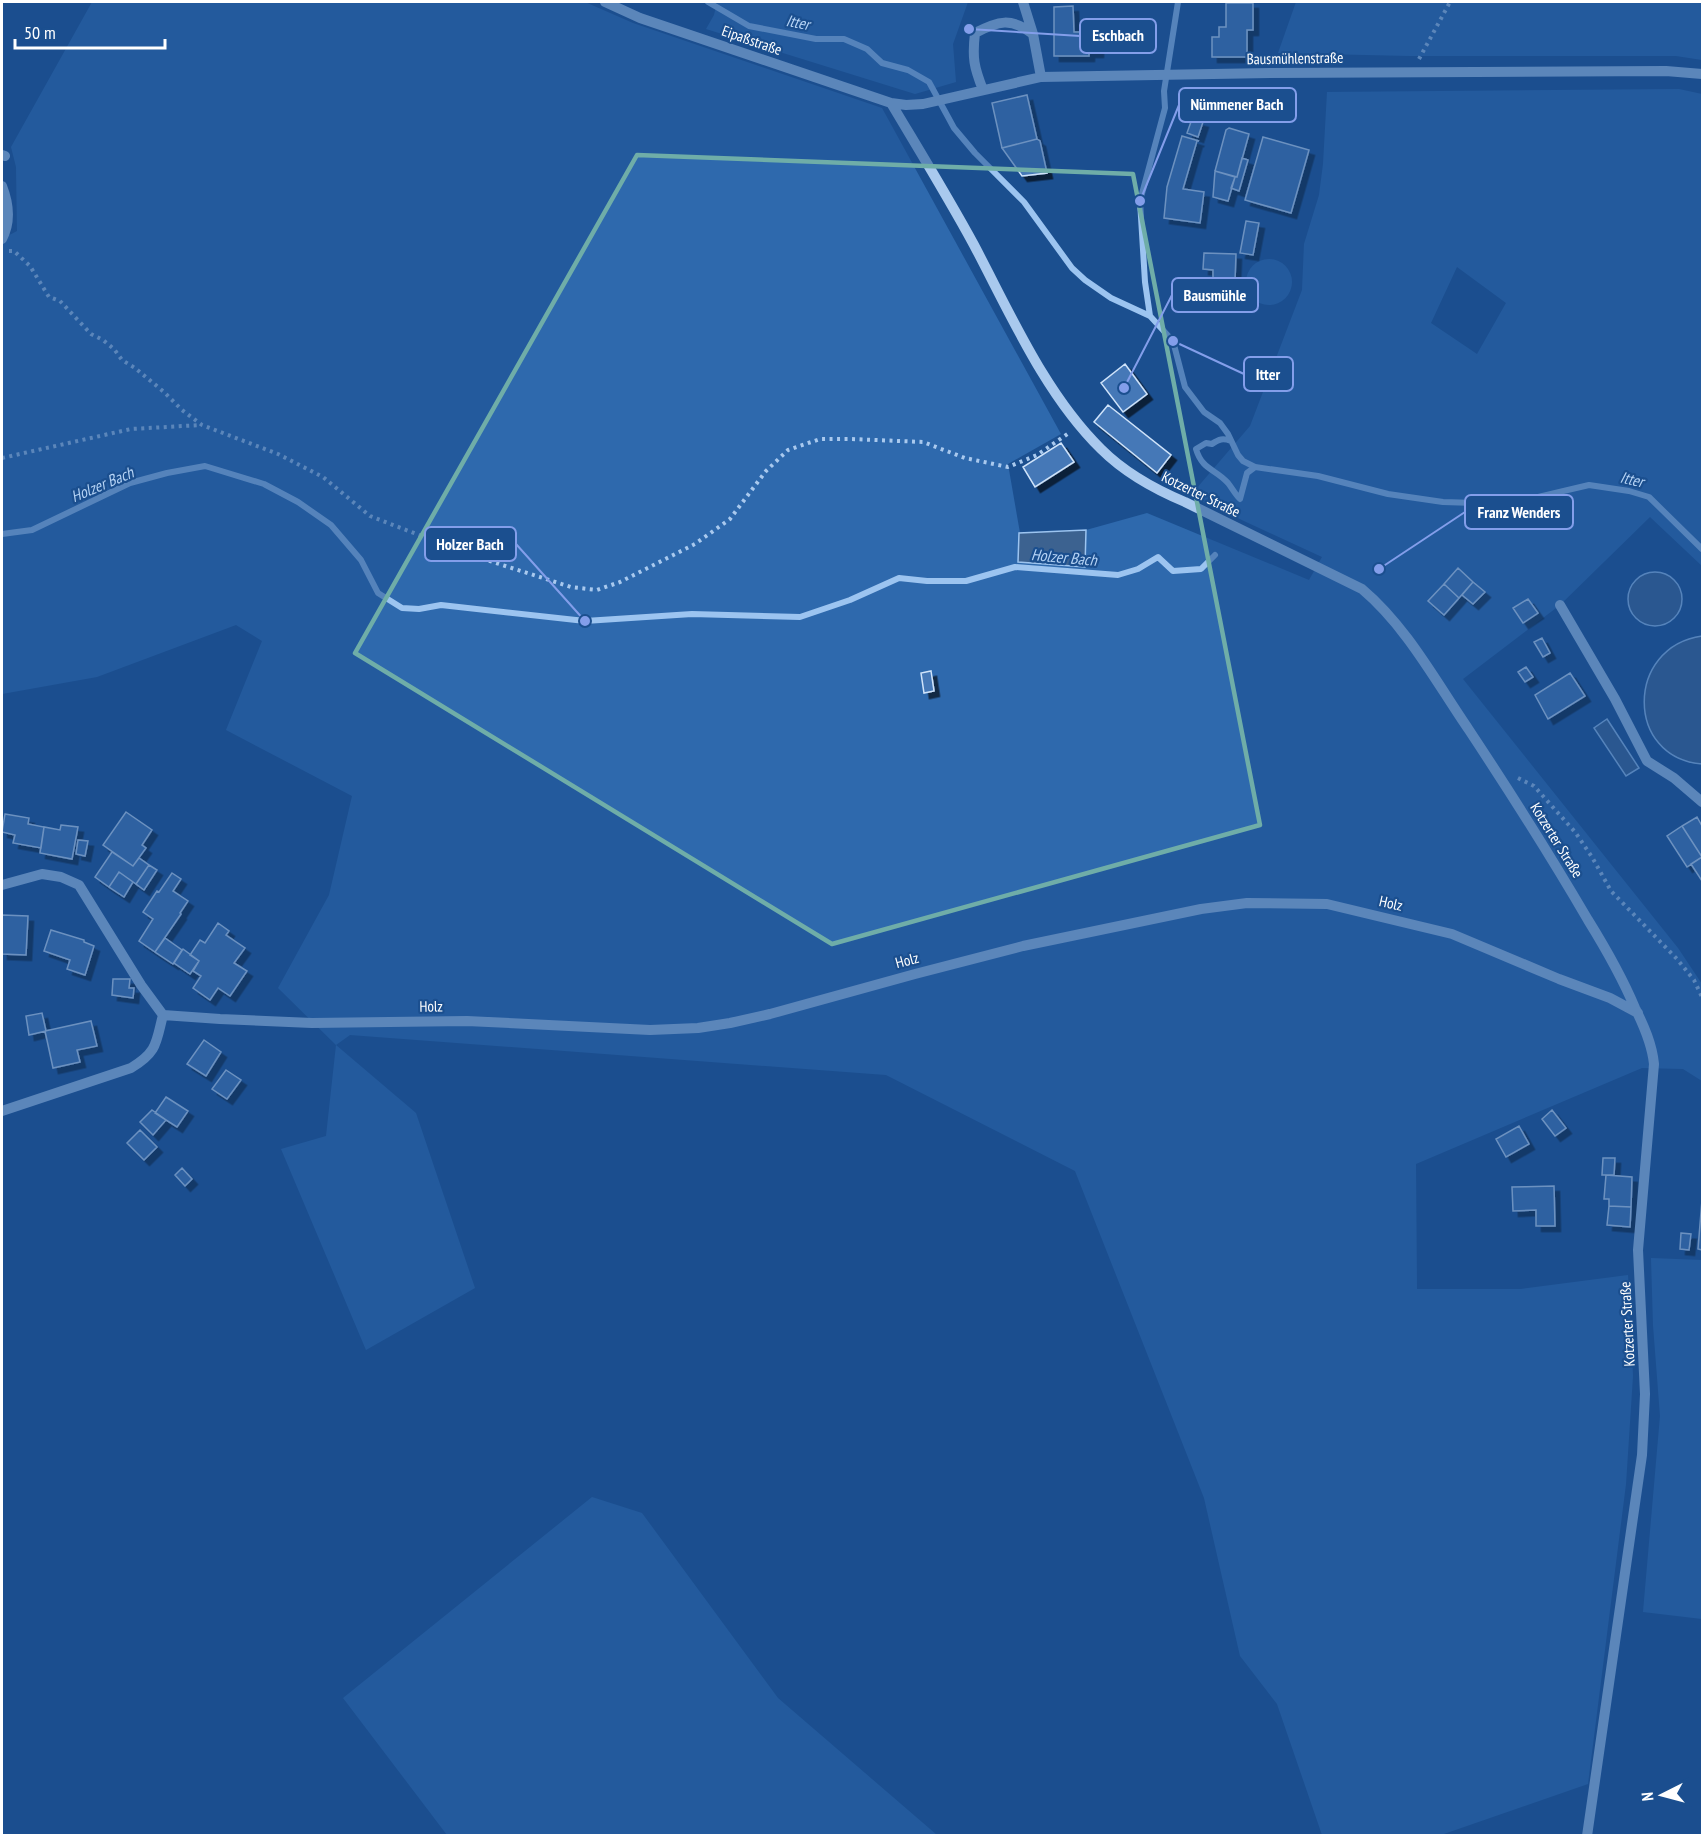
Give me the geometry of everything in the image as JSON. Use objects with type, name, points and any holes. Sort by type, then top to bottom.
[{"type":"street","name":"Eipaßstraße","points":[[604,2],[640,18],[891,103]]},
{"type":"street","points":[[1023,2],[1033,34],[1041,77]]},
{"type":"street","points":[[983,90],[972,54],[975,33],[990,25],[1006,21],[1022,26],[1033,34]]},
{"type":"street","name":"Bausmühlenstraße","points":[[891,103],[923,104],[1041,77],[1412,72],[1666,71],[1702,74]]},
{"type":"street","name":"Kotzerter Straße","points":[[891,103],[948,197],[1053,388],[1080,427],[1102,451],[1133,475],[1159,491],[1362,589],[1379,603],[1404,633],[1555,864],[1609,954],[1638,1013],[1649,1042],[1654,1064],[1638,1250],[1646,1394],[1639,1475],[1587,1836]]},
{"type":"street","points":[[2,186],[6,197],[9,223],[2,239]]},
{"type":"street","points":[[1560,605],[1615,699],[1647,761],[1674,778],[1702,802]]},
{"type":"street","points":[[2,885],[42,874],[61,877],[79,885],[141,985],[163,1014],[156,1046],[142,1061],[131,1068],[2,1111]]},
{"type":"street","name":"Holz","points":[[163,1014],[300,1023],[467,1021],[650,1030],[698,1028],[770,1014],[1023,946],[1201,909],[1247,903],[1327,904],[1452,934],[1610,998],[1638,1013]]},
{"type":"path","points":[[1412,72],[1450,2]]},
{"type":"path","points":[[2,252],[14,251],[30,266],[49,297],[60,301],[91,334],[114,349],[122,360],[135,368],[202,425],[278,454],[323,477],[370,516],[468,554],[571,587],[597,590],[620,582],[695,544],[730,519],[766,471],[788,450],[820,440],[923,442],[965,458],[1008,467],[1037,454],[1080,427]]},
{"type":"path","points":[[2,458],[131,429],[202,425]]},
{"type":"path","points":[[1518,778],[1534,786],[1575,832],[1592,856],[1611,891],[1677,959],[1694,980],[1702,997]]},
{"type":"highlighted area","points":[[637,155],[1133,174],[1260,825],[832,944],[355,653]]},
{"type":"shaded area","points":[[92,2],[585,2],[633,23],[882,108],[1061,434],[1008,464],[1020,533],[1086,530],[1147,513],[1309,580],[1322,557],[1190,496],[1250,426],[1302,290],[1304,244],[1319,195],[1323,164],[1327,92],[1679,89],[1702,94],[1702,566],[1650,517],[1560,605],[1463,679],[1678,948],[1702,984],[1702,1081],[1683,1069],[1642,1068],[1416,1164],[1417,1289],[1521,1289],[1628,1275],[1633,1376],[1626,1484],[1588,1784],[1441,1835],[1322,1835],[1277,1704],[1240,1656],[1204,1498],[1075,1171],[886,1075],[350,1035],[336,1045],[278,988],[329,895],[352,796],[226,730],[262,641],[236,625],[97,677],[2,694],[2,239],[17,231],[16,167],[11,147]],"holes":[[[1457,267],[1506,303],[1477,354],[1431,323]]]},
{"type":"shaded area","points":[[717,2],[968,2],[953,44],[956,82],[915,94],[706,29],[714,15]]},
{"type":"shaded area","points":[[1296,2],[1702,2],[1702,60],[1676,56],[1410,56],[1278,53]]},
{"type":"shaded area","points":[[1269,259],[1285,266],[1292,282],[1285,298],[1269,305],[1253,298],[1246,282],[1253,266]]},
{"type":"shaded area","points":[[336,1045],[416,1113],[475,1288],[366,1350],[281,1149],[326,1136]]},
{"type":"shaded area","points":[[1651,1258],[1702,1260],[1702,1619],[1643,1612],[1660,1416],[1653,1325]]},
{"type":"shaded area","points":[[592,1497],[642,1513],[778,1698],[937,1835],[447,1835],[343,1698]]},
{"type":"water","points":[[1086,530],[1085,567],[1018,562],[1019,533]]},
{"type":"water","points":[[1650,572],[1660,572],[1670,576],[1678,584],[1682,599],[1678,614],[1670,622],[1660,626],[1650,626],[1640,622],[1632,614],[1628,604],[1628,594],[1632,584],[1640,576]]},
{"type":"water","points":[[1702,636],[1702,764],[1677,757],[1659,743],[1648,724],[1644,702],[1648,680],[1659,660],[1677,644]]},
{"type":"water","points":[[1607,719],[1639,768],[1626,776],[1594,728]]},
{"type":"building","points":[[1226,3],[1253,3],[1253,30],[1247,30],[1247,57],[1212,57],[1212,37],[1219,37],[1219,27],[1226,27]]},
{"type":"building","points":[[1073,6],[1074,32],[1087,32],[1087,24],[1103,24],[1103,38],[1098,38],[1098,52],[1089,52],[1089,56],[1054,56],[1054,7]]},
{"type":"building","points":[[1027,95],[1037,139],[1002,148],[992,103]]},
{"type":"building","points":[[1192,119],[1203,122],[1198,137],[1187,133]]},
{"type":"building","points":[[1229,128],[1249,134],[1237,177],[1215,171],[1226,130]]},
{"type":"building","points":[[1182,136],[1199,141],[1197,141],[1183,189],[1204,192],[1200,223],[1164,218],[1167,187]]},
{"type":"building","points":[[1263,137],[1309,150],[1291,213],[1245,200]]},
{"type":"building","points":[[1037,139],[1040,141],[1047,173],[1022,176],[1002,148]]},
{"type":"building","points":[[1242,158],[1248,160],[1239,191],[1231,188],[1237,177]]},
{"type":"building","points":[[1215,171],[1235,177],[1228,201],[1213,197]]},
{"type":"building","points":[[1246,221],[1259,223],[1253,255],[1240,253]]},
{"type":"building","points":[[1204,253],[1236,254],[1235,280],[1213,279],[1213,270],[1203,269]]},
{"type":"building","points":[[1125,364],[1147,394],[1123,412],[1101,383]]},
{"type":"building","points":[[1108,405],[1171,455],[1157,473],[1094,422]]},
{"type":"building","points":[[1061,443],[1074,462],[1035,487],[1023,467]]},
{"type":"building","points":[[1458,568],[1473,582],[1459,598],[1444,584]]},
{"type":"building","points":[[1473,582],[1485,592],[1473,604],[1462,595]]},
{"type":"building","points":[[1444,584],[1459,598],[1444,615],[1428,601]]},
{"type":"building","points":[[1528,599],[1538,613],[1523,623],[1513,608]]},
{"type":"building","points":[[1542,638],[1550,653],[1543,657],[1534,642]]},
{"type":"building","points":[[1526,667],[1533,677],[1525,682],[1518,672]]},
{"type":"building","points":[[931,671],[934,691],[924,693],[921,673]]},
{"type":"building","points":[[1570,673],[1585,696],[1548,719],[1535,695]]},
{"type":"building","points":[[126,812],[152,830],[142,845],[146,848],[133,866],[103,845]]},
{"type":"building","points":[[5,814],[29,818],[28,824],[44,827],[41,848],[13,843],[15,835],[2,832]]},
{"type":"building","points":[[1697,817],[1702,826],[1702,857],[1682,826]]},
{"type":"building","points":[[61,825],[78,827],[72,859],[40,853],[44,827],[60,830]]},
{"type":"building","points":[[1682,826],[1702,857],[1687,867],[1667,836]]},
{"type":"building","points":[[78,840],[88,841],[85,856],[76,854]]},
{"type":"building","points":[[112,852],[133,866],[139,858],[149,865],[136,884],[119,872],[109,887],[95,877]]},
{"type":"building","points":[[1702,857],[1702,881],[1691,864]]},
{"type":"building","points":[[149,865],[157,870],[144,890],[136,884]]},
{"type":"building","points":[[119,872],[133,882],[124,897],[109,887]]},
{"type":"building","points":[[172,873],[181,879],[173,891],[188,901],[155,952],[139,941],[153,919],[143,912]]},
{"type":"building","points":[[2,915],[28,916],[26,955],[2,954]]},
{"type":"building","points":[[218,923],[229,931],[226,935],[245,948],[234,963],[247,971],[230,996],[218,988],[210,1000],[193,988],[201,976],[193,971],[199,961],[190,955],[200,940],[205,943]]},
{"type":"building","points":[[51,930],[84,940],[94,946],[85,975],[67,969],[70,960],[44,951]]},
{"type":"building","points":[[165,938],[182,950],[173,964],[155,952]]},
{"type":"building","points":[[183,949],[199,961],[190,974],[174,963]]},
{"type":"building","points":[[113,979],[130,979],[129,988],[134,988],[133,998],[112,995]]},
{"type":"building","points":[[42,1013],[46,1031],[29,1035],[26,1016]]},
{"type":"building","points":[[91,1021],[97,1046],[77,1050],[80,1062],[53,1068],[45,1031]]},
{"type":"building","points":[[204,1040],[221,1052],[206,1076],[187,1064]]},
{"type":"building","points":[[226,1070],[241,1080],[227,1099],[212,1089]]},
{"type":"building","points":[[166,1097],[188,1111],[177,1127],[155,1113]]},
{"type":"building","points":[[152,1110],[166,1120],[153,1135],[140,1122]]},
{"type":"building","points":[[1552,1110],[1566,1128],[1555,1136],[1542,1119]]},
{"type":"building","points":[[1519,1126],[1529,1144],[1506,1157],[1496,1139]]},
{"type":"building","points":[[140,1130],[157,1147],[144,1160],[127,1143]]},
{"type":"building","points":[[1603,1158],[1615,1158],[1614,1175],[1602,1175]]},
{"type":"building","points":[[182,1168],[192,1179],[185,1186],[175,1175]]},
{"type":"building","points":[[1606,1175],[1632,1177],[1631,1207],[1609,1206],[1609,1199],[1604,1199]]},
{"type":"building","points":[[1554,1186],[1555,1226],[1536,1226],[1536,1210],[1513,1211],[1512,1187]]},
{"type":"building","points":[[1702,1200],[1702,1250],[1698,1249]]},
{"type":"building","points":[[1609,1206],[1631,1207],[1630,1227],[1607,1225]]},
{"type":"building","points":[[1681,1233],[1691,1234],[1689,1250],[1680,1249]]},
{"type":"waterway","name":"Itter","points":[[708,2],[749,26],[816,39],[844,39],[867,49],[882,63],[908,70],[929,82],[954,128],[975,153],[1024,202],[1072,268],[1111,298],[1150,316],[1173,341],[1185,387],[1204,412],[1220,423],[1243,461],[1255,467],[1318,476],[1388,494],[1443,502],[1508,504],[1589,485],[1629,491],[1649,497],[1702,549]]},
{"type":"waterway","points":[[1150,316],[1145,282],[1140,201],[1165,108],[1164,91],[1178,2]]},
{"type":"waterway","points":[[1231,441],[1206,443],[1196,449],[1202,461],[1223,478],[1240,499],[1247,473],[1255,467]]},
{"type":"waterway","name":"Holzer Bach","points":[[2,534],[32,530],[130,483],[205,466],[264,484],[298,502],[331,525],[361,560],[378,593],[402,608],[419,609],[441,605],[585,621],[692,614],[800,617],[850,600],[899,578],[966,581],[1015,567],[1118,575],[1138,569],[1158,557],[1173,571],[1201,569],[1215,555]]},
{"type":"place","name":"Eschbach","points":[[969,29]]},
{"type":"place","name":"Nümmener Bach","points":[[1140,201]]},
{"type":"place","name":"Itter","points":[[1173,341]]},
{"type":"place","name":"Bausmühle","points":[[1124,388]]},
{"type":"place","name":"Franz Wenders","points":[[1379,569]]},
{"type":"place","name":"Holzer Bach","points":[[585,621]]}]
